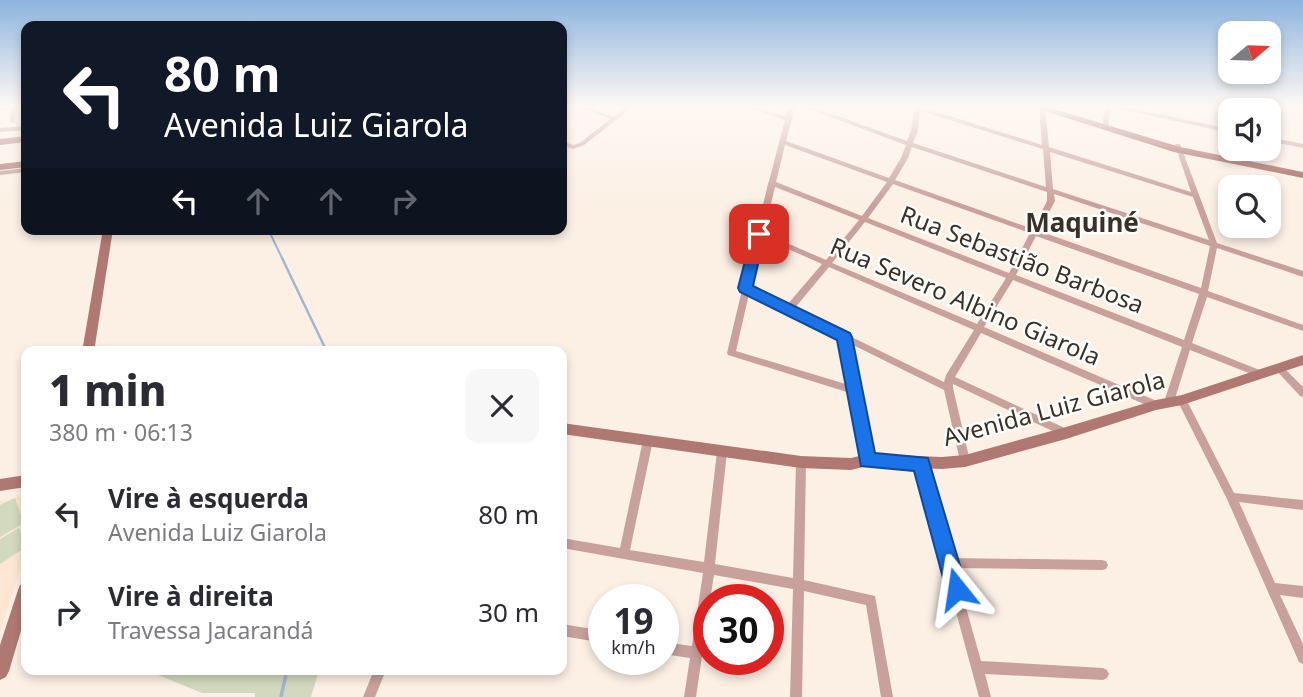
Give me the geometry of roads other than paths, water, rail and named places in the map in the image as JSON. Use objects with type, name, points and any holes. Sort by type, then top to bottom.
[{"type":"main road","points":[[1147,139],[1241,162],[1303,172]]},
{"type":"street","points":[[567,145],[573,147],[589,139]]},
{"type":"street","points":[[783,139],[731,353],[853,390]]},
{"type":"street","points":[[894,139],[1303,274]]},
{"type":"street","points":[[789,309],[893,181],[912,145],[913,139]]},
{"type":"street","points":[[1014,139],[1195,195]]},
{"type":"street","points":[[965,461],[949,383],[977,328],[1010,278],[1051,201],[1043,139]]},
{"type":"street","points":[[0,142],[21,140]]},
{"type":"street","points":[[1281,141],[1303,146]]},
{"type":"street","points":[[782,142],[1303,328]]},
{"type":"street","points":[[1178,148],[1214,244],[1204,292],[1169,402],[1231,497],[1303,658]]},
{"type":"street","points":[[0,167],[21,165]]},
{"type":"street","points":[[0,173],[21,171]]},
{"type":"street","name":"Rua Sebastião Barbosa","points":[[771,183],[1259,373]]},
{"type":"street","name":"Rua Severo Albino Giarola","points":[[759,234],[977,328],[1169,402]]},
{"type":"street","points":[[89,346],[107,235]]},
{"type":"street","points":[[745,288],[845,337],[1066,433]]},
{"type":"street","points":[[845,337],[867,460]]},
{"type":"street","name":"Avenida Luiz Giarola","points":[[567,430],[801,462],[851,464],[867,460],[921,464],[965,461],[1303,360]]},
{"type":"street","points":[[1279,368],[1303,393]]},
{"type":"street","points":[[624,553],[648,440]]},
{"type":"street","points":[[707,584],[722,452]]},
{"type":"street","points":[[796,697],[801,462]]},
{"type":"street","points":[[921,464],[985,697]]},
{"type":"street","points":[[0,485],[21,482]]},
{"type":"street","points":[[1231,497],[1303,505]]},
{"type":"street","points":[[567,545],[797,584],[871,600],[887,697]]},
{"type":"street","points":[[950,563],[1102,565]]},
{"type":"street","points":[[1272,588],[1303,592]]},
{"type":"street","points":[[0,671],[21,606]]},
{"type":"street","points":[[567,631],[588,635]]},
{"type":"street","points":[[977,667],[1103,674]]},
{"type":"street","points":[[370,697],[378,675]]},
{"type":"street","points":[[690,697],[693,675]]},
{"type":"waterway","points":[[271,235],[283,260]]},
{"type":"waterway","points":[[282,258],[324,346]]},
{"type":"waterway","points":[[281,697],[286,675]]},
{"type":"district","name":"Maquiné","points":[[1082,223]]}]
